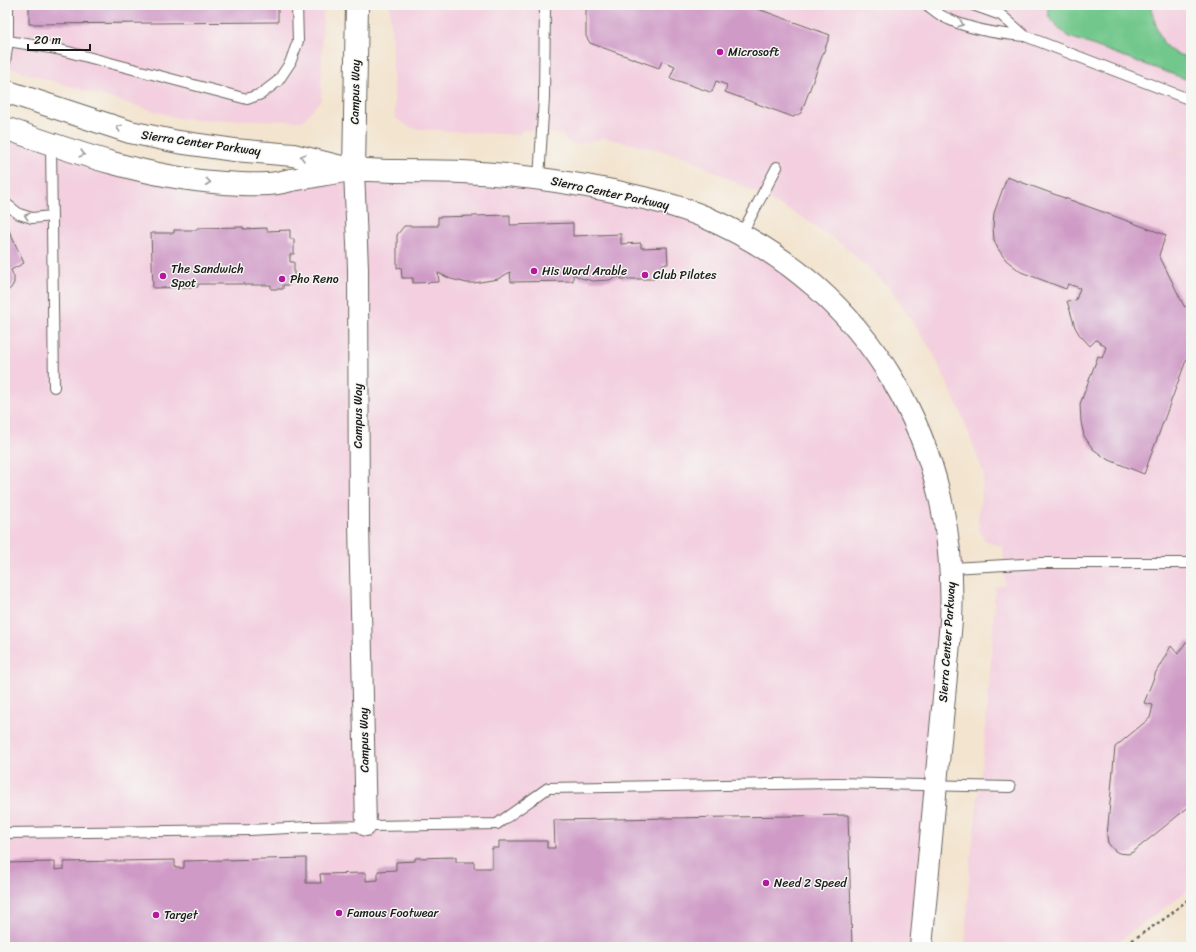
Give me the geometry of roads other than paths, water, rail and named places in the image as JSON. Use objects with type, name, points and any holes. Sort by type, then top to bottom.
[{"type":"street","name":"Campus Way","points":[[357,5],[354,170],[358,268],[359,525],[366,826]]},
{"type":"street","name":"Sierra Center Parkway","points":[[5,91],[130,132],[178,142],[234,150],[293,155],[354,170]]},
{"type":"street","name":"Sierra Center Parkway","points":[[5,128],[51,144],[149,173],[224,183],[268,184],[354,170],[462,172],[539,179],[589,186],[672,205],[705,217],[741,235],[777,256],[818,290],[857,331],[876,354],[908,406],[930,459],[949,538],[952,568],[951,621],[921,947]]},
{"type":"lane","points":[[5,62],[8,41],[8,5]]},
{"type":"lane","points":[[8,41],[57,49],[247,99],[261,94],[278,81],[290,63],[298,42],[297,5]]},
{"type":"lane","points":[[539,179],[544,98],[545,5]]},
{"type":"lane","points":[[927,5],[946,19],[965,26],[996,34],[1025,36],[1191,100]]},
{"type":"lane","points":[[973,5],[1002,15],[1025,36]]},
{"type":"lane","points":[[51,144],[54,387]]},
{"type":"lane","points":[[741,235],[776,167]]},
{"type":"lane","points":[[5,204],[19,214],[32,218],[52,216]]},
{"type":"lane","points":[[952,568],[1042,563],[1191,563]]},
{"type":"lane","points":[[5,834],[497,824],[548,788],[836,783],[1010,787]]},
{"type":"place","name":"Microsoft","points":[[720,52]]},
{"type":"place","name":"His Word Arable","points":[[534,271]]},
{"type":"place","name":"Club Pilates","points":[[645,275]]},
{"type":"place","name":"The Sandwich Spot","points":[[163,276]]},
{"type":"place","name":"Pho Reno","points":[[282,279]]},
{"type":"place","name":"Need 2 Speed","points":[[766,883]]},
{"type":"place","name":"Famous Footwear","points":[[339,913]]},
{"type":"place","name":"Target","points":[[156,915]]}]
